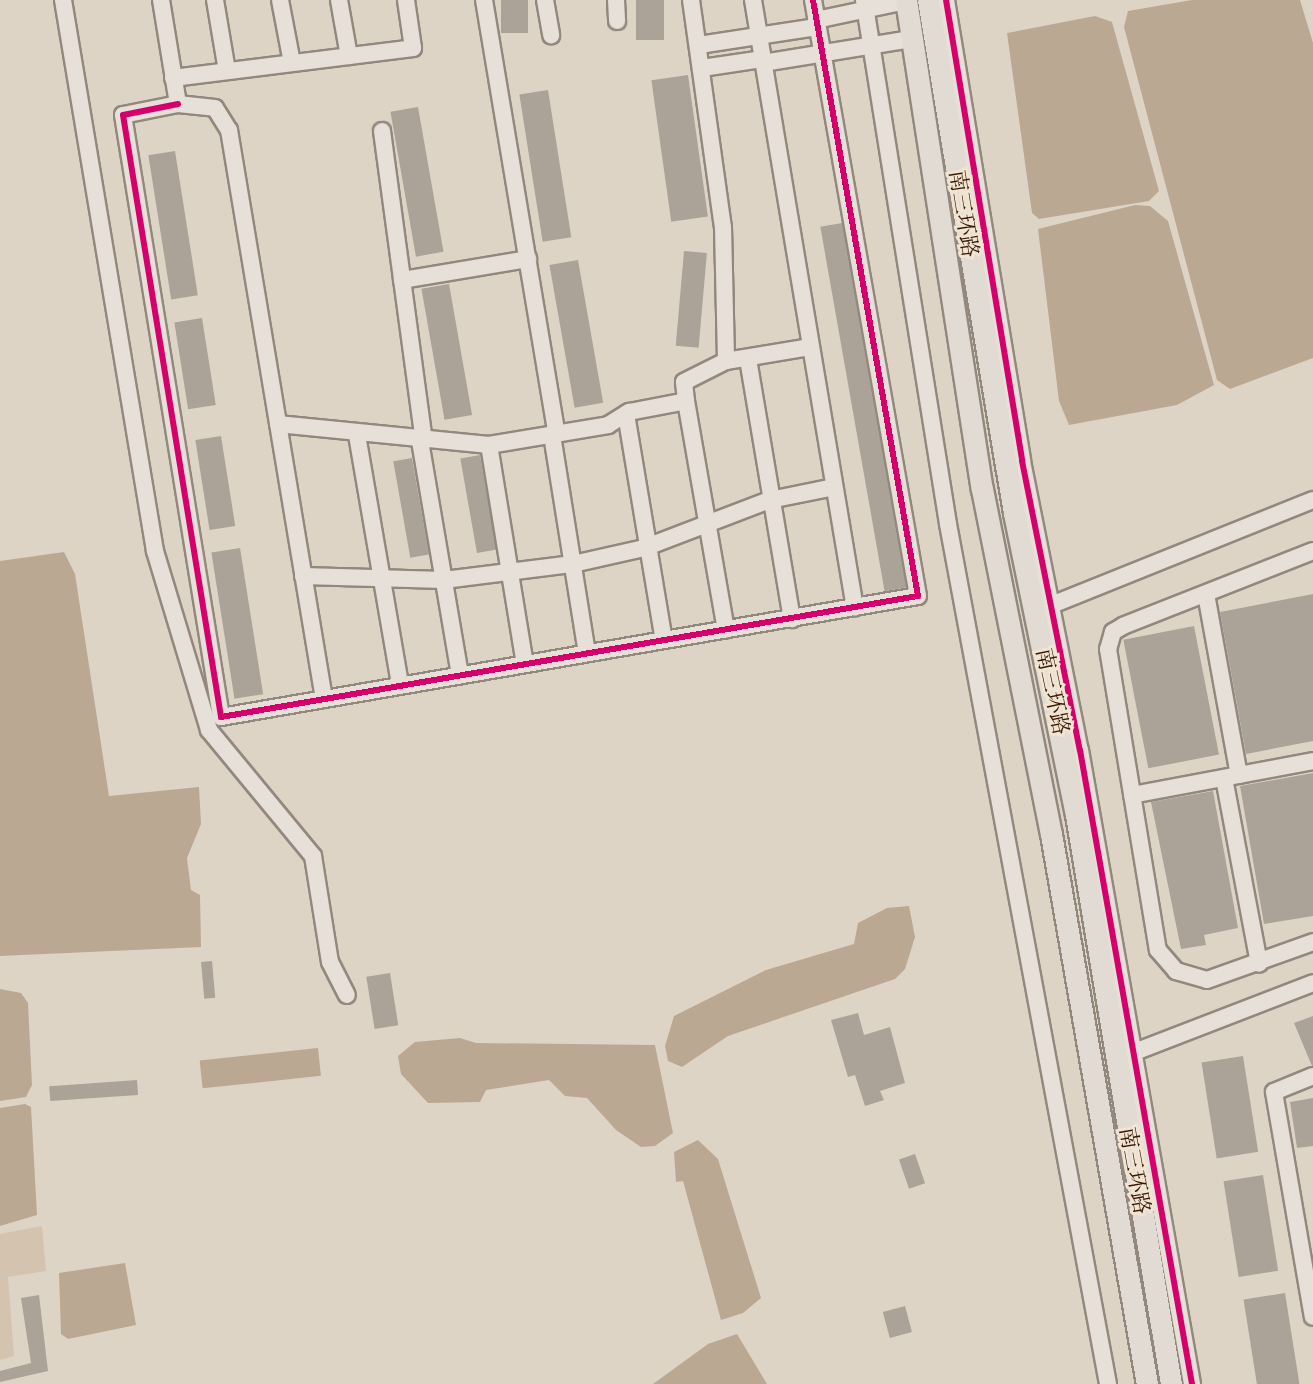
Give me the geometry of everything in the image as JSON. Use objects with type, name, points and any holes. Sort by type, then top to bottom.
[{"type":"main road","name":"南三环路","points":[[906,0],[982,489],[1052,834],[1147,1384]]},
{"type":"main road","name":"南三环路","points":[[928,0],[1014,513],[1076,815],[1171,1384]]},
{"type":"street","points":[[63,0],[154,552],[209,730],[313,856],[330,962],[347,995]]},
{"type":"street","points":[[161,0],[178,104]]},
{"type":"street","points":[[215,0],[227,71]]},
{"type":"street","points":[[280,0],[292,63]]},
{"type":"street","points":[[339,0],[349,56]]},
{"type":"street","points":[[173,78],[413,48],[406,0]]},
{"type":"street","points":[[484,0],[528,259],[587,653]]},
{"type":"street","points":[[545,0],[551,35]]},
{"type":"street","points":[[616,0],[617,21]]},
{"type":"street","points":[[690,0],[699,45],[723,227],[726,361]]},
{"type":"street","points":[[753,0],[855,608]]},
{"type":"street","points":[[324,699],[229,130],[215,108],[178,104],[123,115],[221,717],[918,596],[813,0]]},
{"type":"street","points":[[699,45],[816,23],[864,5],[906,0]]},
{"type":"street","points":[[946,0],[1049,606],[1080,750],[1192,1384]]},
{"type":"street","points":[[864,5],[948,524],[1108,1384]]},
{"type":"street","points":[[702,68],[821,54],[911,39]]},
{"type":"street","points":[[382,131],[422,441],[460,675]]},
{"type":"street","points":[[402,280],[528,259]]},
{"type":"street","points":[[726,630],[684,382],[726,361],[811,347]]},
{"type":"street","points":[[748,359],[770,500],[792,619]]},
{"type":"street","points":[[278,424],[357,435],[489,445],[608,425],[626,414],[686,401]]},
{"type":"street","points":[[626,414],[664,640]]},
{"type":"street","points":[[357,435],[400,686]]},
{"type":"street","points":[[489,445],[525,664]]},
{"type":"street","points":[[303,576],[382,581],[444,580],[510,574],[573,564],[648,546],[770,500],[834,487]]},
{"type":"street","points":[[1049,606],[1313,500]]},
{"type":"street","points":[[1313,551],[1123,626],[1109,640],[1158,950],[1176,971],[1207,980],[1259,964],[1313,942]]},
{"type":"street","points":[[1206,594],[1259,964]]},
{"type":"street","points":[[1132,795],[1313,761]]},
{"type":"street","points":[[1132,1053],[1313,983]]},
{"type":"street","points":[[1313,1076],[1274,1092],[1306,1240],[1313,1317]]},
{"type":"shaded area","points":[[1192,0],[1300,0],[1313,43],[1313,358],[1230,389],[1217,380],[1124,27],[1128,11]]},
{"type":"shaded area","points":[[1095,16],[1112,22],[1159,191],[1149,201],[1039,219],[1032,213],[1007,33]]},
{"type":"shaded area","points":[[1135,205],[1150,206],[1168,221],[1214,385],[1177,405],[1069,425],[1059,401],[1038,229]]},
{"type":"shaded area","points":[[64,552],[75,574],[109,796],[199,787],[201,824],[187,858],[191,890],[200,895],[201,947],[0,956],[0,561]]},
{"type":"shaded area","points":[[909,906],[915,937],[905,969],[895,979],[728,1036],[682,1067],[668,1061],[665,1046],[674,1016],[766,970],[854,944],[858,923],[887,908]]},
{"type":"shaded area","points":[[0,989],[21,993],[28,1003],[32,1085],[26,1097],[0,1101]]},
{"type":"shaded area","points":[[460,1038],[476,1043],[655,1045],[673,1133],[655,1146],[641,1147],[616,1130],[587,1098],[565,1096],[549,1080],[486,1090],[480,1102],[428,1103],[401,1074],[398,1056],[415,1042]]},
{"type":"shaded area","points":[[318,1048],[321,1076],[203,1088],[200,1060]]},
{"type":"shaded area","points":[[25,1104],[31,1107],[37,1215],[0,1226],[0,1108]]},
{"type":"shaded area","points":[[698,1140],[718,1159],[761,1298],[743,1313],[721,1320],[683,1181],[676,1182],[674,1152]]},
{"type":"shaded area","points":[[42,1226],[46,1271],[8,1277],[14,1356],[0,1360],[0,1234]]},
{"type":"shaded area","points":[[125,1263],[136,1325],[68,1339],[61,1334],[59,1273]]},
{"type":"shaded area","points":[[737,1334],[767,1384],[653,1384],[708,1344]]},
{"type":"building","points":[[501,0],[528,0],[528,33],[501,33]]},
{"type":"building","points":[[636,0],[664,0],[664,40],[636,40]]},
{"type":"building","points":[[688,75],[708,217],[671,222],[651,80]]},
{"type":"building","points":[[548,90],[571,237],[543,242],[519,95]]},
{"type":"building","points":[[418,107],[444,252],[416,257],[390,112]]},
{"type":"building","points":[[175,151],[198,295],[171,299],[148,155]]},
{"type":"building","points":[[842,223],[906,587],[885,591],[820,227]]},
{"type":"building","points":[[684,251],[707,253],[699,348],[676,346]]},
{"type":"building","points":[[578,260],[603,403],[575,408],[549,265]]},
{"type":"building","points":[[449,284],[472,415],[445,420],[421,289]]},
{"type":"building","points":[[202,318],[216,405],[188,409],[174,322]]},
{"type":"building","points":[[221,436],[235,526],[210,530],[195,440]]},
{"type":"building","points":[[480,455],[497,550],[477,553],[460,458]]},
{"type":"building","points":[[412,458],[429,555],[410,558],[393,461]]},
{"type":"building","points":[[240,548],[263,694],[235,699],[211,553]]},
{"type":"building","points":[[1313,594],[1313,741],[1246,754],[1220,612]]},
{"type":"building","points":[[1194,626],[1219,755],[1148,768],[1123,640]]},
{"type":"building","points":[[1313,773],[1313,916],[1264,924],[1240,786]]},
{"type":"building","points":[[1213,791],[1238,928],[1204,935],[1206,945],[1181,949],[1151,802]]},
{"type":"building","points":[[212,961],[215,998],[204,999],[201,962]]},
{"type":"building","points":[[390,973],[398,1025],[375,1029],[366,977]]},
{"type":"building","points":[[858,1013],[864,1035],[890,1027],[905,1083],[880,1091],[884,1100],[865,1106],[855,1075],[848,1077],[831,1020]]},
{"type":"building","points":[[1313,1016],[1313,1066],[1312,1066],[1294,1023]]},
{"type":"building","points":[[1243,1056],[1258,1152],[1217,1158],[1202,1063]]},
{"type":"building","points":[[137,1080],[138,1095],[50,1101],[49,1086]]},
{"type":"building","points":[[1313,1098],[1313,1146],[1297,1148],[1290,1102]]},
{"type":"building","points":[[915,1154],[925,1183],[909,1189],[899,1160]]},
{"type":"building","points":[[1263,1175],[1278,1271],[1239,1277],[1223,1181]]},
{"type":"building","points":[[1285,1293],[1299,1384],[1257,1384],[1244,1300]]},
{"type":"building","points":[[39,1295],[48,1371],[0,1382],[0,1371],[31,1363],[21,1298]]},
{"type":"building","points":[[905,1306],[912,1332],[890,1338],[883,1312]]},
{"type":"cycle path","points":[[178,104],[123,115],[221,717],[918,596],[813,0]]},
{"type":"cycle path","points":[[946,0],[1022,461],[1080,750],[1192,1384]]}]
